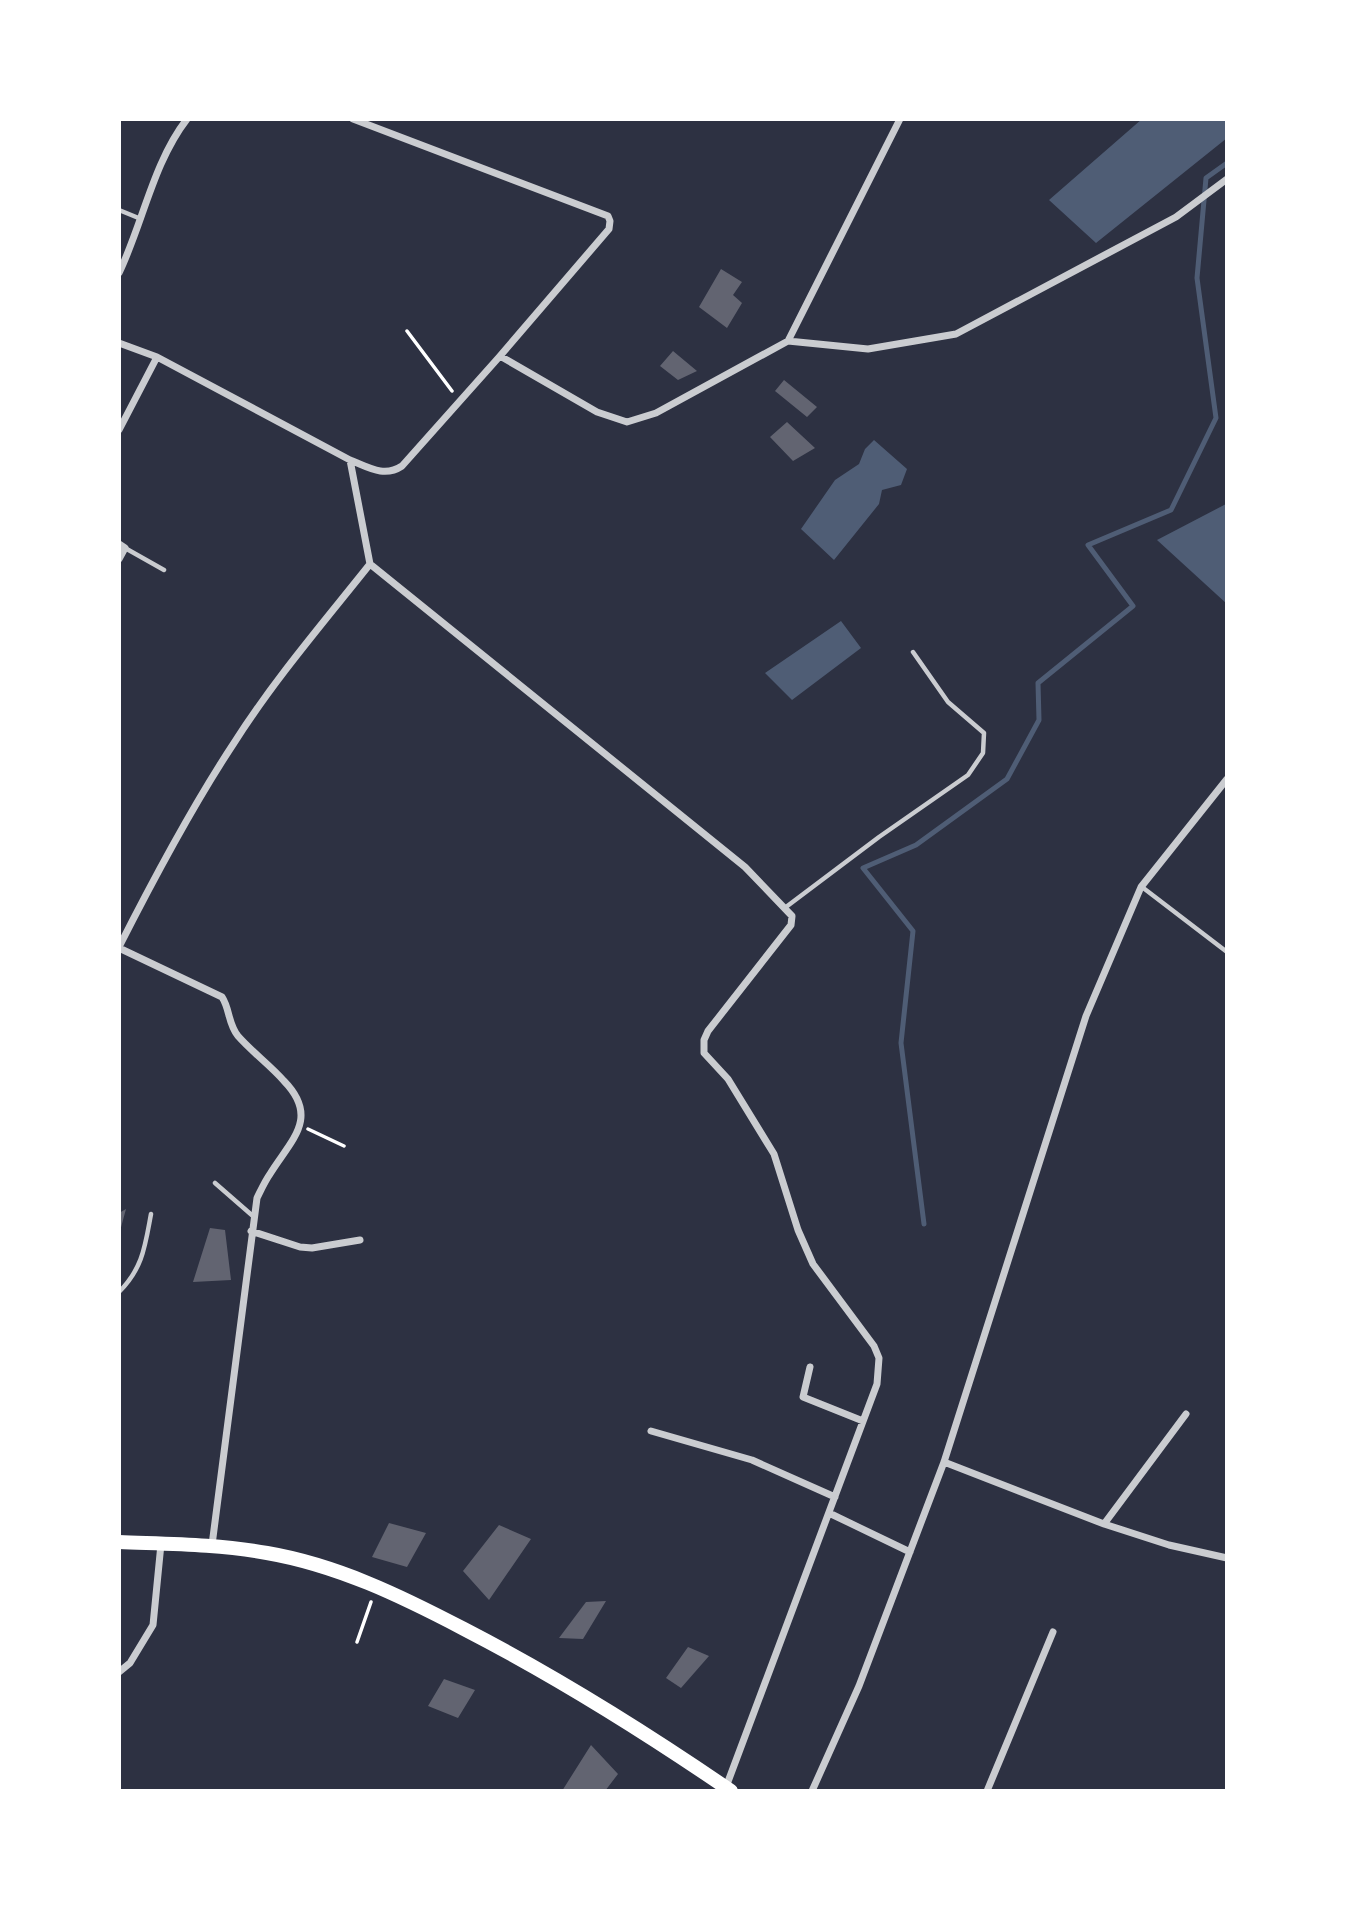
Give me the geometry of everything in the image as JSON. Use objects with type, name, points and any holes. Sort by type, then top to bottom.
[{"type":"main road","points":[[119,1542],[212,1545],[267,1553],[311,1563],[376,1586],[515,1656],[619,1716],[728,1789]]},
{"type":"street","points":[[119,273],[172,139],[187,119]]},
{"type":"street","points":[[119,343],[157,357],[350,460],[383,473],[393,472],[402,466],[608,229],[608,216],[353,119]]},
{"type":"street","points":[[788,341],[900,119]]},
{"type":"street","points":[[500,356],[597,412],[627,422],[656,413],[788,341],[868,349],[956,334],[1176,217],[1227,178]]},
{"type":"street","points":[[119,430],[157,357]]},
{"type":"street","points":[[350,460],[370,565],[746,867],[792,916],[791,925],[708,1031],[704,1040],[704,1053],[728,1079],[774,1154],[798,1230],[813,1264],[874,1346],[879,1358],[877,1384],[728,1789]]},
{"type":"street","points":[[119,559],[122,546]]},
{"type":"street","points":[[212,1545],[257,1198],[269,1174],[290,1146],[300,1125],[302,1109],[298,1096],[236,1034],[230,1021],[228,1006],[222,997],[119,948],[162,862],[234,742],[308,639],[370,565]]},
{"type":"street","points":[[812,1791],[859,1686],[944,1462],[1086,1016],[1141,887],[1227,779]]},
{"type":"street","points":[[251,1231],[300,1247],[312,1248],[360,1240]]},
{"type":"street","points":[[810,1367],[803,1396],[863,1421]]},
{"type":"street","points":[[1104,1524],[1186,1413]]},
{"type":"street","points":[[651,1431],[752,1461],[835,1497]]},
{"type":"street","points":[[944,1462],[1104,1524],[1169,1545],[1227,1558]]},
{"type":"street","points":[[829,1513],[910,1552]]},
{"type":"street","points":[[119,1672],[130,1663],[153,1625],[161,1544]]},
{"type":"street","points":[[987,1791],[1054,1632]]},
{"type":"lane","points":[[119,209],[142,219]]},
{"type":"lane","points":[[122,546],[164,570]]},
{"type":"lane","points":[[786,907],[968,775],[983,753],[984,733],[948,702],[913,652]]},
{"type":"lane","points":[[1141,887],[1227,952]]},
{"type":"lane","points":[[215,1183],[254,1217]]},
{"type":"lane","points":[[119,1292],[131,1280],[141,1262],[151,1214]]},
{"type":"path","points":[[407,331],[459,402]]},
{"type":"path","points":[[300,1125],[344,1146]]},
{"type":"path","points":[[356,1642],[376,1586]]},
{"type":"water","points":[[1142,119],[1227,119],[1227,138],[1096,243],[1049,200]]},
{"type":"water","points":[[874,440],[907,469],[901,485],[882,490],[879,504],[834,560],[801,529],[835,480],[859,464],[865,449]]},
{"type":"water","points":[[1227,505],[1227,604],[1157,540]]},
{"type":"water","points":[[841,621],[861,648],[792,700],[765,673]]},
{"type":"building","points":[[721,269],[742,282],[733,295],[742,303],[727,328],[699,307]]},
{"type":"building","points":[[673,351],[697,371],[678,380],[660,366]]},
{"type":"building","points":[[784,380],[817,407],[807,417],[775,391]]},
{"type":"building","points":[[787,422],[815,448],[793,461],[770,437]]},
{"type":"building","points":[[126,1209],[120,1231],[119,1231],[119,1213]]},
{"type":"building","points":[[210,1228],[225,1230],[231,1280],[193,1282]]},
{"type":"building","points":[[389,1523],[426,1533],[407,1567],[372,1557]]},
{"type":"building","points":[[499,1525],[531,1539],[489,1600],[463,1571]]},
{"type":"building","points":[[606,1601],[583,1639],[559,1638],[586,1602]]},
{"type":"building","points":[[688,1647],[709,1656],[681,1688],[666,1678]]},
{"type":"building","points":[[444,1679],[475,1690],[458,1718],[428,1706]]},
{"type":"building","points":[[591,1745],[618,1774],[605,1791],[562,1791]]},
{"type":"waterway","points":[[924,1224],[901,1043],[913,931],[863,868],[916,845],[1007,779],[1039,720],[1038,683],[1133,606],[1088,545],[1171,510],[1216,418],[1197,278],[1206,178],[1227,163]]}]
